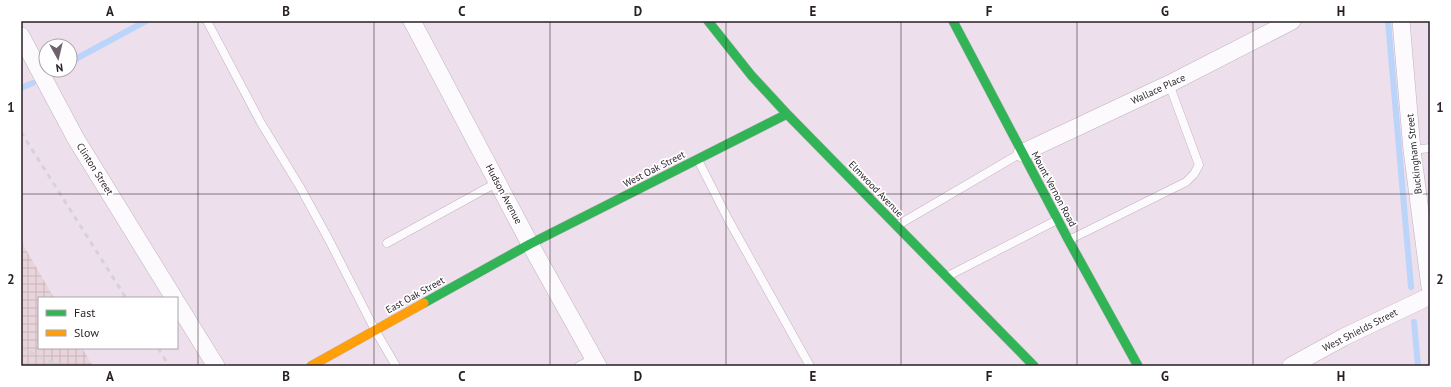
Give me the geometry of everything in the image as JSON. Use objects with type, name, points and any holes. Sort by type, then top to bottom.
[{"type":"main road","name":"Elmwood Avenue","points":[[708,21],[751,75],[1034,366]]},
{"type":"main road","name":"Mount Vernon Road","points":[[954,21],[1068,241],[1138,366]]},
{"type":"main road","name":"West Oak Street","points":[[530,244],[788,114]]},
{"type":"main road","name":"East Oak Street","points":[[311,366],[530,244]]},
{"type":"street","name":"Hudson Avenue","points":[[412,21],[530,244],[596,362]]},
{"type":"street","name":"Wallace Place","points":[[1022,153],[1169,84],[1292,21]]},
{"type":"street","name":"Buckingham Street","points":[[1401,21],[1412,150],[1430,287]]},
{"type":"street","name":"Clinton Street","points":[[21,36],[76,139],[173,297]]},
{"type":"street","name":"West Shields Street","points":[[1291,366],[1430,296]]},
{"type":"street","points":[[178,304],[216,366]]},
{"type":"lane","points":[[207,21],[261,123],[300,186],[375,330],[396,366]]},
{"type":"lane","points":[[1068,241],[1186,182],[1194,174],[1199,165],[1169,84]]},
{"type":"lane","points":[[1412,150],[1430,148]]},
{"type":"lane","points":[[897,226],[1022,153]]},
{"type":"lane","points":[[698,159],[728,219],[810,366]]},
{"type":"lane","points":[[387,243],[498,182]]},
{"type":"lane","points":[[947,277],[1057,219]]},
{"type":"lane","points":[[579,366],[596,362]]},
{"type":"shaded area","points":[[21,241],[53,297],[38,297],[38,349],[83,349],[93,366],[21,366]]},
{"type":"waterway","points":[[78,58],[146,21]]},
{"type":"waterway","points":[[1388,21],[1411,287]]},
{"type":"waterway","points":[[21,88],[33,83]]},
{"type":"waterway","points":[[1414,322],[1418,366]]},
{"type":"railway","points":[[21,132],[125,297]]},
{"type":"railway","points":[[21,348],[60,366]]},
{"type":"railway","points":[[159,349],[169,366]]},
{"type":"traffic: fast","points":[[708,21],[751,75],[787,114],[1034,366]]},
{"type":"traffic: fast","points":[[953,21],[1069,241],[1138,366]]},
{"type":"traffic: fast","points":[[424,303],[530,244],[787,114]]},
{"type":"traffic: slow","points":[[311,366],[424,303]]}]
